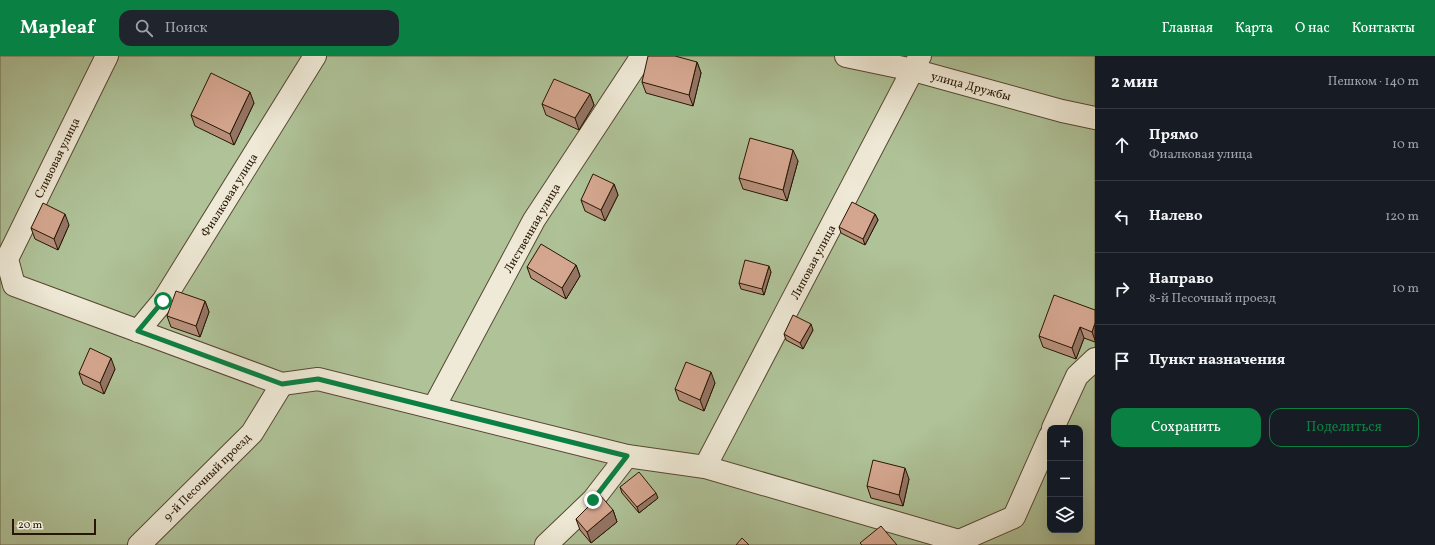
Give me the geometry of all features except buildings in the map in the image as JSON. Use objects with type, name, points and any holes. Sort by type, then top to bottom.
[{"type":"lane","name":"Сливовая улица","points":[[107,56],[7,259],[14,285],[138,331]]},
{"type":"lane","name":"Фиалковая улица","points":[[138,331],[163,301],[315,56]]},
{"type":"lane","name":"Лиственная улица","points":[[434,407],[534,220],[642,56]]},
{"type":"lane","name":"улица Дружбы","points":[[846,56],[917,63],[1062,110],[1095,118]]},
{"type":"lane","name":"Липовая улица","points":[[704,467],[917,63]]},
{"type":"lane","points":[[138,331],[282,384],[318,379],[627,456],[704,467],[958,543],[1014,517],[1047,443]]},
{"type":"lane","points":[[1054,425],[1077,376],[1095,360]]},
{"type":"lane","name":"9-й Песочный проезд","points":[[139,545],[252,433],[282,384]]},
{"type":"lane","points":[[546,545],[593,500],[627,456]]},
{"type":"green space","points":[[0,56],[1095,56],[1095,545],[0,545]]},
{"type":"route","points":[[163,301],[138,331],[282,384],[318,379],[627,456],[593,500]]}]
